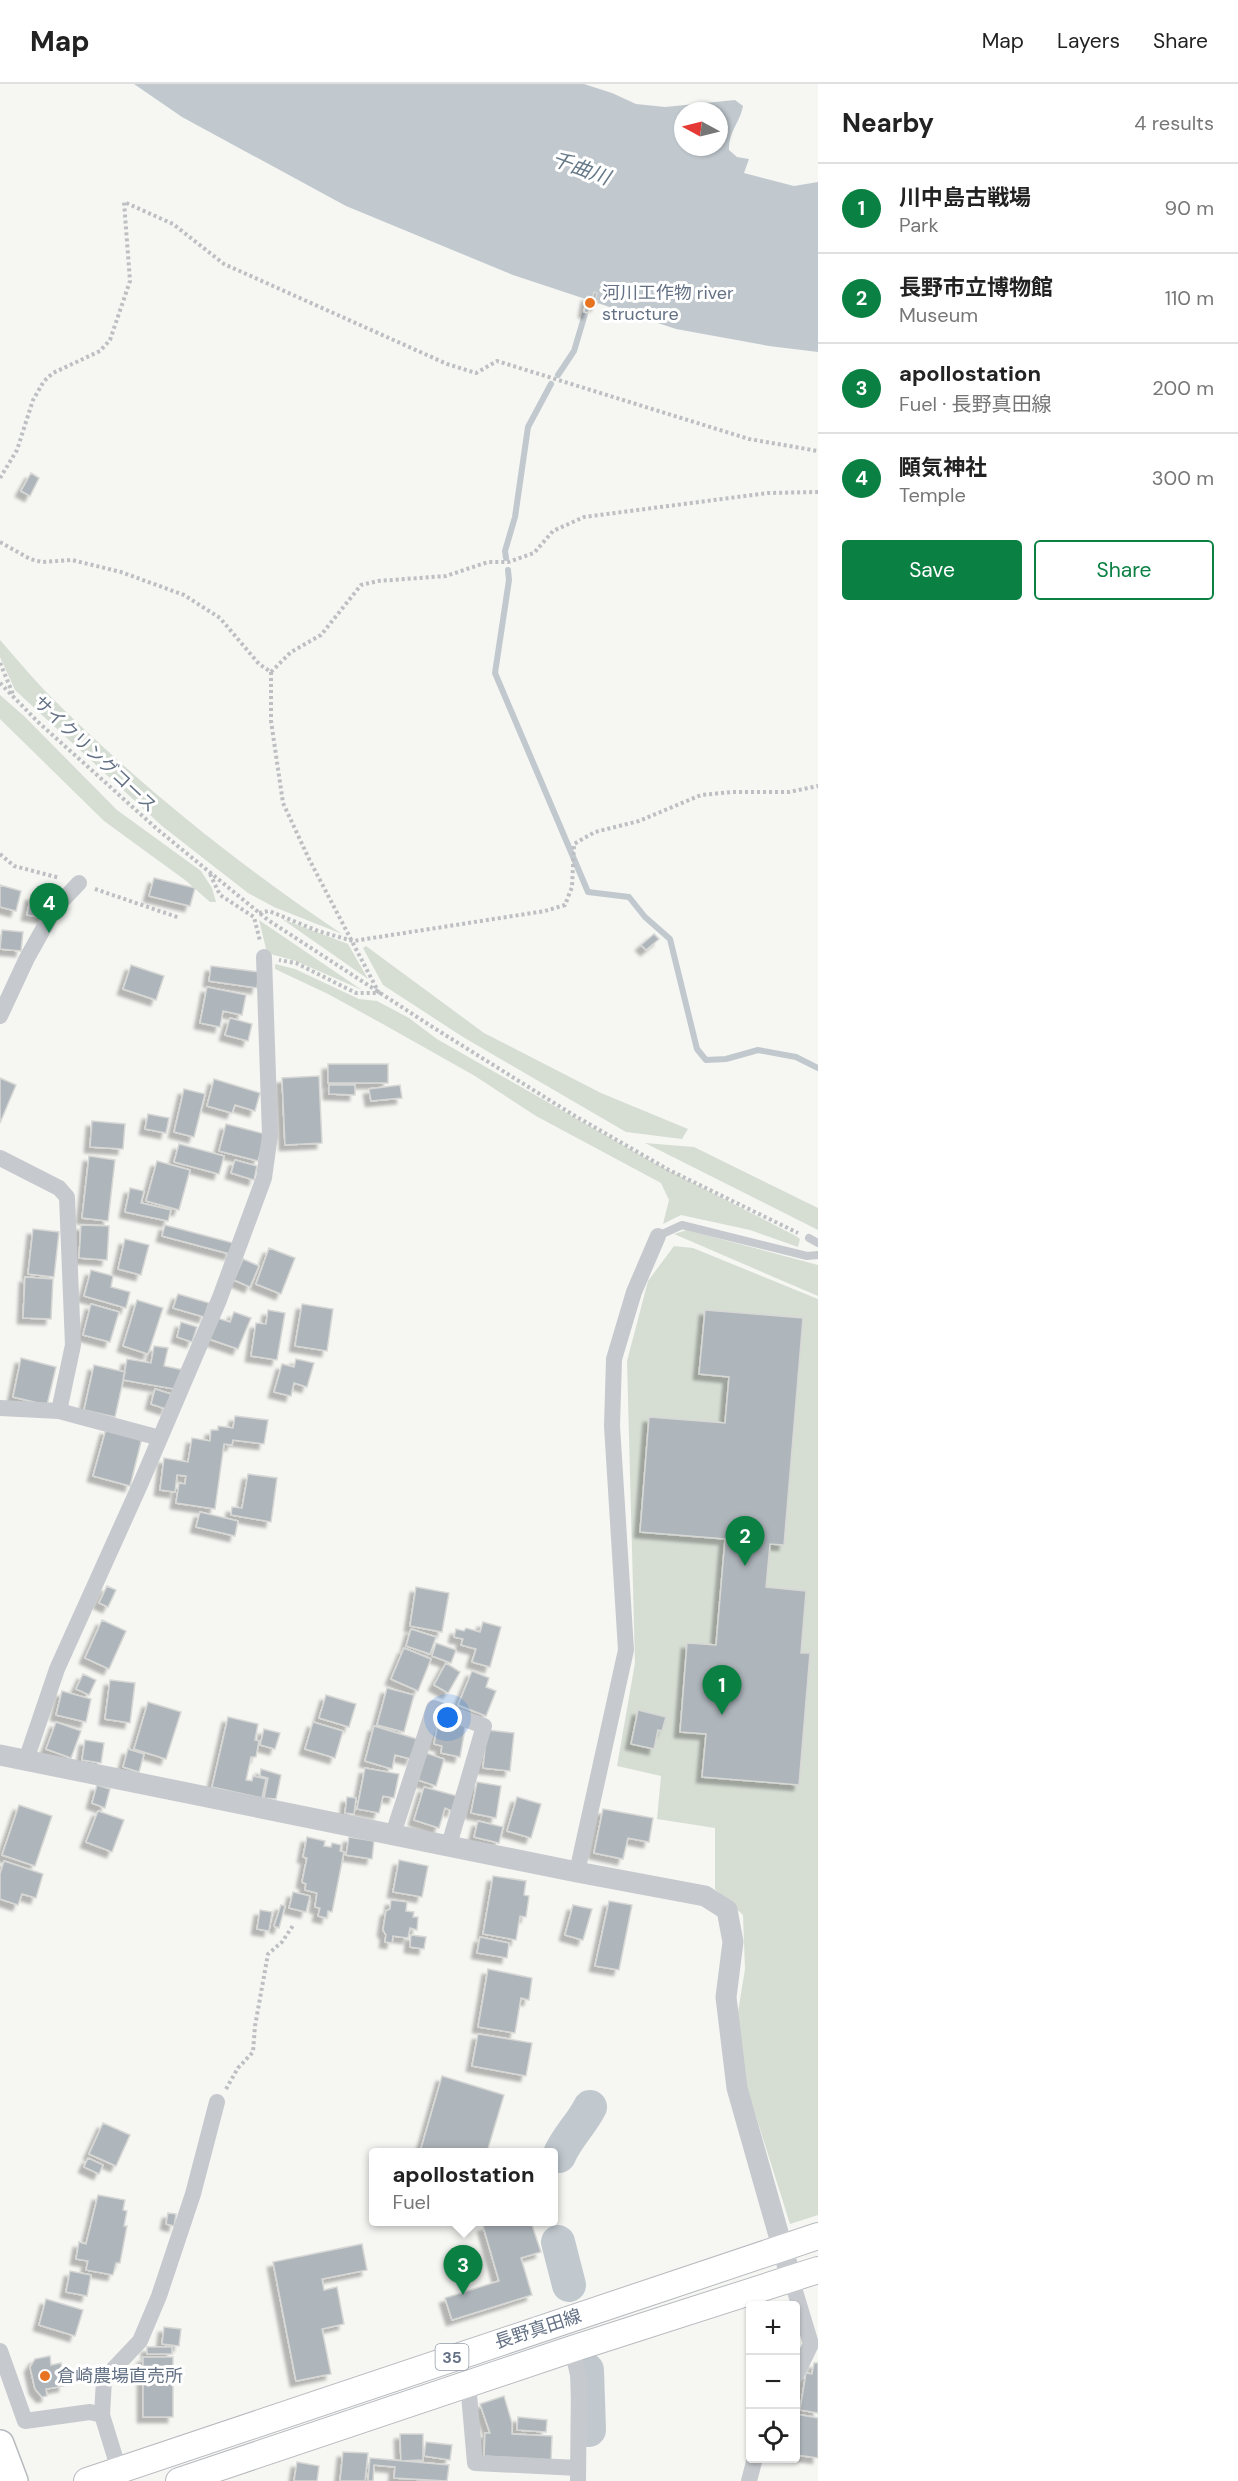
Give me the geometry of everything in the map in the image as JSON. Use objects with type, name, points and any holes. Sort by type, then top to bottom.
[{"type":"highway","points":[[0,2444],[14,2481]]},
{"type":"main road","name":"長野真田線","points":[[87,2481],[818,2236]]},
{"type":"main road","name":"長野真田線","points":[[179,2481],[468,2383],[818,2270]]},
{"type":"street","points":[[0,1016],[27,958],[55,908],[79,883]]},
{"type":"street","points":[[26,1760],[57,1669],[219,1300],[264,1178],[270,1135],[264,957]]},
{"type":"street","points":[[0,1158],[59,1188],[66,1197],[73,1345],[59,1411]]},
{"type":"street","points":[[577,1872],[626,1650],[612,1426],[614,1359],[634,1292],[658,1236]]},
{"type":"street","points":[[0,1408],[59,1411],[160,1437]]},
{"type":"street","points":[[393,1834],[434,1708],[484,1726],[449,1845]]},
{"type":"street","points":[[0,1755],[705,1896],[727,1910],[733,1942],[726,1997],[737,2088],[791,2278],[815,2345],[800,2368]]},
{"type":"street","points":[[119,2470],[102,2415],[104,2379],[140,2341],[159,2296],[193,2194],[217,2102]]},
{"type":"street","points":[[468,2383],[475,2463],[578,2475],[579,2379],[572,2349]]},
{"type":"street","points":[[0,2351],[25,2421],[90,2412],[102,2415]]},
{"type":"street","points":[[749,2481],[754,2463]]},
{"type":"lane","points":[[658,1236],[682,1225],[807,1256],[818,1255]]},
{"type":"lane","points":[[809,1238],[818,1243]]},
{"type":"path","points":[[0,478],[17,450],[33,400],[45,381],[53,373],[100,351],[110,340],[130,281],[124,202],[173,224],[224,264],[447,364],[476,373],[497,362],[750,439],[818,451]]},
{"type":"path","points":[[356,993],[379,993],[309,859],[283,803],[271,721],[271,672],[291,652],[321,635],[361,585],[378,581],[446,576],[488,562],[508,562],[534,553],[553,531],[584,518],[768,493],[818,492]]},
{"type":"path","points":[[0,542],[42,562],[72,560],[121,572],[184,595],[220,618],[260,664],[271,672]]},
{"type":"path","points":[[0,663],[14,697]]},
{"type":"path","name":"サイクリングコース","points":[[0,683],[37,721],[174,843],[258,913],[379,993],[575,1116],[669,1170],[809,1238]]},
{"type":"path","points":[[0,688],[14,697]]},
{"type":"path","points":[[258,913],[269,911],[318,931],[353,941],[545,911],[566,905],[572,887],[574,844],[595,832],[639,821],[701,795],[732,792],[789,792],[818,786]]},
{"type":"path","points":[[217,2102],[238,2068],[253,2052],[255,2026],[268,1954],[282,1942],[294,1924]]},
{"type":"shaded area","points":[[0,640],[85,731],[155,793],[265,880],[342,934],[274,907],[248,893],[162,826],[15,690],[0,657]]},
{"type":"shaded area","points":[[0,695],[24,716],[117,810],[201,871],[212,888],[216,902],[210,902],[185,880],[104,821],[0,719]]},
{"type":"shaded area","points":[[282,919],[348,944],[368,979]]},
{"type":"shaded area","points":[[259,920],[362,990],[296,961],[267,953]]},
{"type":"shaded area","points":[[366,946],[484,1033],[601,1093],[688,1129],[682,1139],[626,1132],[463,1037],[383,985],[363,948]]},
{"type":"shaded area","points":[[275,964],[295,969],[359,999],[377,1001],[409,1018],[437,1039],[656,1164],[796,1236],[800,1239],[798,1247],[750,1230],[681,1215],[663,1224],[669,1200],[661,1183],[536,1116],[475,1076],[381,1023],[275,969]]},
{"type":"shaded area","points":[[645,1143],[694,1147],[818,1208],[818,1230]]},
{"type":"shaded area","points":[[687,1230],[818,1265],[818,1296],[674,1234]]},
{"type":"shaded area","points":[[674,1246],[693,1248],[818,1299],[818,2215],[790,2224],[742,2072],[737,2018],[745,1969],[743,1915],[715,1889],[715,1828],[657,1819],[661,1776],[617,1766],[635,1663],[627,1361],[648,1281]]},
{"type":"water","name":"千曲川","points":[[134,84],[584,84],[636,104],[674,106],[674,156],[728,156],[728,102],[715,102],[735,100],[743,106],[731,137],[729,150],[737,157],[749,159],[744,173],[794,186],[818,182],[818,352],[769,346],[676,329],[513,275],[346,206],[182,117]]},
{"type":"building","name":"河川工作物 river structure","points":[[594,292],[597,293],[594,304],[592,304],[595,305],[598,300],[596,306],[591,305],[588,313],[584,312],[587,296],[593,297]]},
{"type":"building","points":[[31,473],[39,478],[30,496],[21,491]]},
{"type":"building","points":[[154,878],[195,888],[190,906],[149,896]]},
{"type":"building","points":[[0,885],[21,891],[16,911],[0,907]]},
{"type":"building","points":[[31,895],[49,899],[45,918],[27,915]]},
{"type":"building","points":[[2,930],[23,932],[21,951],[0,949]]},
{"type":"building","points":[[654,934],[659,939],[646,950],[641,945]]},
{"type":"building","points":[[131,965],[164,976],[156,1000],[123,989]]},
{"type":"building","points":[[211,966],[259,972],[257,988],[209,981]]},
{"type":"building","points":[[207,987],[246,995],[242,1015],[223,1011],[220,1027],[200,1023]]},
{"type":"building","points":[[230,1018],[252,1024],[248,1041],[225,1035]]},
{"type":"building","points":[[328,1064],[388,1064],[388,1083],[328,1083]]},
{"type":"building","points":[[319,1076],[322,1143],[285,1145],[282,1078]]},
{"type":"building","points":[[0,1078],[16,1085],[0,1123]]},
{"type":"building","points":[[214,1079],[260,1093],[255,1111],[235,1105],[232,1113],[207,1106]]},
{"type":"building","points":[[329,1085],[355,1085],[355,1095],[329,1094]]},
{"type":"building","points":[[400,1085],[402,1098],[371,1101],[369,1089]]},
{"type":"building","points":[[184,1089],[205,1094],[194,1137],[174,1132]]},
{"type":"building","points":[[148,1114],[169,1118],[166,1133],[145,1129]]},
{"type":"building","points":[[92,1121],[125,1124],[123,1149],[90,1147]]},
{"type":"building","points":[[226,1124],[265,1134],[258,1161],[219,1151]]},
{"type":"building","points":[[179,1144],[224,1156],[219,1174],[174,1162]]},
{"type":"building","points":[[89,1156],[115,1160],[108,1221],[82,1218]]},
{"type":"building","points":[[235,1160],[257,1166],[254,1180],[231,1173]]},
{"type":"building","points":[[157,1161],[190,1170],[179,1210],[146,1201]]},
{"type":"building","points":[[130,1188],[144,1191],[141,1203],[171,1210],[168,1221],[125,1212]]},
{"type":"building","points":[[81,1225],[109,1226],[107,1260],[79,1258]]},
{"type":"building","points":[[165,1225],[233,1243],[230,1254],[162,1236]]},
{"type":"building","points":[[33,1229],[59,1232],[54,1277],[28,1274]]},
{"type":"building","points":[[125,1239],[149,1245],[141,1275],[118,1269]]},
{"type":"building","points":[[269,1248],[295,1258],[281,1294],[256,1284]]},
{"type":"building","points":[[243,1259],[259,1266],[250,1287],[234,1280]]},
{"type":"building","points":[[91,1270],[113,1276],[111,1287],[130,1292],[126,1308],[84,1296]]},
{"type":"building","points":[[25,1277],[53,1279],[51,1319],[23,1318]]},
{"type":"building","points":[[178,1294],[209,1303],[204,1317],[173,1308]]},
{"type":"building","points":[[137,1300],[163,1308],[148,1354],[123,1346]]},
{"type":"building","points":[[91,1304],[119,1312],[110,1342],[83,1335]]},
{"type":"building","points":[[302,1304],[333,1309],[327,1351],[295,1346]]},
{"type":"building","points":[[268,1310],[285,1313],[277,1360],[251,1356],[256,1323],[266,1324]]},
{"type":"building","points":[[705,1310],[803,1318],[784,1545],[770,1544],[766,1587],[806,1591],[801,1653],[810,1653],[799,1785],[702,1777],[706,1734],[680,1732],[687,1643],[716,1645],[725,1539],[640,1532],[649,1417],[725,1423],[729,1377],[699,1374]]},
{"type":"building","points":[[234,1312],[251,1318],[238,1349],[209,1339],[217,1318],[230,1322]]},
{"type":"building","points":[[181,1322],[197,1327],[192,1342],[177,1337]]},
{"type":"building","points":[[154,1346],[168,1348],[164,1366],[184,1370],[180,1390],[123,1380],[127,1359],[151,1363]]},
{"type":"building","points":[[21,1358],[56,1367],[47,1405],[13,1397]]},
{"type":"building","points":[[296,1359],[314,1363],[307,1387],[294,1383],[291,1396],[274,1392],[282,1364],[294,1367]]},
{"type":"building","points":[[94,1365],[125,1372],[115,1417],[84,1410]]},
{"type":"building","points":[[155,1389],[171,1394],[166,1409],[151,1404]]},
{"type":"building","points":[[235,1416],[268,1420],[264,1444],[233,1440],[232,1445],[224,1444],[215,1509],[176,1503],[179,1483],[185,1484],[186,1476],[177,1475],[175,1492],[160,1490],[164,1458],[188,1462],[192,1438],[210,1441],[211,1430],[218,1430],[218,1426],[233,1428]]},
{"type":"building","points":[[106,1429],[142,1438],[130,1486],[93,1476]]},
{"type":"building","points":[[248,1474],[277,1478],[271,1522],[231,1515],[232,1507],[242,1508]]},
{"type":"building","points":[[200,1512],[238,1521],[235,1536],[196,1527]]},
{"type":"building","points":[[107,1586],[116,1590],[108,1607],[99,1603]]},
{"type":"building","points":[[416,1587],[449,1593],[442,1632],[410,1626]]},
{"type":"building","points":[[102,1620],[126,1631],[109,1669],[85,1658]]},
{"type":"building","points":[[483,1622],[501,1627],[490,1667],[472,1662],[476,1649],[461,1645],[463,1639],[454,1637],[456,1629],[464,1631],[466,1628],[480,1632]]},
{"type":"building","points":[[411,1629],[436,1637],[430,1654],[406,1646]]},
{"type":"building","points":[[436,1643],[456,1650],[451,1663],[432,1656]]},
{"type":"building","points":[[404,1648],[431,1659],[418,1691],[391,1679]]},
{"type":"building","points":[[446,1663],[460,1672],[448,1693],[434,1685]]},
{"type":"building","points":[[472,1671],[489,1678],[486,1687],[496,1691],[486,1716],[458,1705]]},
{"type":"building","points":[[83,1674],[96,1680],[89,1695],[76,1689]]},
{"type":"building","points":[[110,1680],[135,1683],[130,1723],[105,1719]]},
{"type":"building","points":[[387,1688],[414,1695],[404,1732],[377,1725]]},
{"type":"building","points":[[62,1691],[91,1699],[86,1722],[56,1715]]},
{"type":"building","points":[[326,1695],[356,1704],[349,1727],[319,1718]]},
{"type":"building","points":[[148,1702],[181,1712],[166,1759],[134,1749]]},
{"type":"building","points":[[638,1710],[666,1717],[662,1731],[658,1730],[654,1749],[631,1744]]},
{"type":"building","points":[[228,1717],[258,1724],[255,1740],[259,1741],[256,1757],[251,1757],[246,1780],[252,1781],[253,1776],[266,1779],[262,1798],[212,1787]]},
{"type":"building","points":[[439,1718],[466,1723],[460,1757],[441,1753],[442,1746],[434,1744]]},
{"type":"building","points":[[56,1722],[81,1731],[71,1758],[46,1749]]},
{"type":"building","points":[[313,1722],[343,1731],[335,1758],[305,1749]]},
{"type":"building","points":[[374,1726],[417,1739],[411,1759],[395,1755],[392,1769],[365,1761]]},
{"type":"building","points":[[264,1729],[280,1733],[275,1749],[260,1745]]},
{"type":"building","points":[[487,1730],[514,1733],[510,1771],[483,1768]]},
{"type":"building","points":[[85,1740],[104,1743],[101,1763],[82,1760]]},
{"type":"building","points":[[128,1749],[144,1754],[139,1772],[123,1767]]},
{"type":"building","points":[[426,1753],[444,1759],[436,1786],[418,1780]]},
{"type":"building","points":[[365,1768],[399,1774],[394,1798],[383,1796],[379,1813],[357,1809]]},
{"type":"building","points":[[261,1769],[281,1775],[276,1799],[264,1798],[268,1778],[260,1776]]},
{"type":"building","points":[[477,1782],[501,1786],[496,1818],[471,1813]]},
{"type":"building","points":[[97,1785],[110,1789],[105,1808],[92,1803]]},
{"type":"building","points":[[424,1787],[457,1796],[452,1811],[445,1808],[439,1828],[414,1820]]},
{"type":"building","points":[[347,1797],[356,1798],[354,1814],[345,1813]]},
{"type":"building","points":[[517,1797],[541,1804],[531,1838],[507,1831]]},
{"type":"building","points":[[19,1805],[52,1816],[35,1866],[2,1855]]},
{"type":"building","points":[[603,1809],[653,1818],[649,1842],[628,1838],[623,1859],[594,1853]]},
{"type":"building","points":[[98,1811],[124,1820],[112,1852],[86,1842]]},
{"type":"building","points":[[478,1821],[503,1827],[499,1843],[474,1837]]},
{"type":"building","points":[[307,1837],[325,1841],[324,1846],[331,1847],[332,1843],[341,1845],[340,1851],[344,1852],[332,1912],[328,1911],[327,1918],[318,1916],[320,1908],[315,1907],[317,1893],[305,1890],[306,1884],[302,1882],[307,1858],[303,1857]]},
{"type":"building","points":[[349,1837],[374,1841],[372,1859],[346,1855]]},
{"type":"building","points":[[399,1860],[428,1866],[422,1897],[393,1892]]},
{"type":"building","points":[[4,1861],[43,1874],[36,1898],[22,1894],[18,1905],[0,1899],[0,1874]]},
{"type":"building","points":[[493,1876],[526,1881],[524,1895],[529,1896],[526,1917],[520,1916],[516,1940],[483,1934]]},
{"type":"building","points":[[293,1892],[310,1896],[306,1912],[289,1908]]},
{"type":"building","points":[[391,1900],[407,1902],[406,1911],[414,1912],[413,1917],[418,1917],[417,1930],[410,1928],[408,1938],[393,1936],[392,1943],[385,1942],[386,1935],[383,1930],[386,1911],[390,1909]]},
{"type":"building","points":[[609,1901],[632,1905],[619,1970],[595,1966]]},
{"type":"building","points":[[281,1905],[285,1906],[279,1928],[274,1926]]},
{"type":"building","points":[[573,1905],[592,1909],[583,1940],[565,1935]]},
{"type":"building","points":[[260,1910],[272,1912],[269,1931],[257,1929]]},
{"type":"building","points":[[411,1935],[426,1937],[424,1949],[410,1947]]},
{"type":"building","points":[[480,1937],[509,1943],[507,1958],[477,1953]]},
{"type":"building","points":[[488,1969],[532,1978],[529,2000],[521,1998],[515,2033],[478,2027]]},
{"type":"building","points":[[478,2034],[532,2043],[526,2076],[472,2066]]},
{"type":"building","points":[[442,2076],[504,2095],[488,2148],[421,2148]]},
{"type":"building","points":[[103,2123],[130,2135],[116,2166],[89,2154]]},
{"type":"building","points":[[88,2158],[103,2165],[99,2174],[84,2167]]},
{"type":"building","points":[[98,2195],[125,2200],[123,2210],[127,2211],[124,2226],[127,2226],[120,2263],[116,2263],[113,2275],[86,2270],[88,2261],[76,2259],[79,2242],[86,2244]]},
{"type":"building","points":[[168,2213],[176,2214],[174,2226],[166,2224]]},
{"type":"building","points":[[483,2226],[532,2226],[541,2252],[521,2258],[532,2295],[452,2320],[445,2298],[499,2281]]},
{"type":"building","points":[[362,2244],[367,2270],[322,2279],[324,2290],[337,2287],[344,2324],[322,2329],[331,2374],[296,2381],[273,2262]]},
{"type":"building","points":[[70,2271],[91,2275],[87,2296],[66,2292]]},
{"type":"building","points":[[46,2299],[83,2310],[75,2336],[39,2325]]},
{"type":"building","points":[[164,2327],[181,2329],[179,2346],[162,2344]]},
{"type":"building","points":[[147,2347],[172,2347],[172,2354],[147,2354]]},
{"type":"building","points":[[50,2356],[51,2365],[61,2363],[64,2386],[46,2389],[47,2396],[42,2397],[35,2389],[30,2367],[35,2359]]},
{"type":"building","points":[[143,2357],[173,2357],[173,2417],[143,2417]]},
{"type":"building","points":[[814,2363],[818,2363],[818,2413],[800,2410],[806,2373],[812,2374]]},
{"type":"building","points":[[504,2396],[512,2423],[512,2434],[552,2436],[551,2460],[484,2456],[485,2433],[490,2433],[480,2404]]},
{"type":"building","points":[[800,2415],[818,2418],[818,2458],[800,2456]]},
{"type":"building","points":[[518,2417],[547,2420],[546,2432],[517,2430]]},
{"type":"building","points":[[400,2434],[423,2434],[423,2460],[401,2461]]},
{"type":"building","points":[[426,2442],[452,2445],[450,2460],[424,2456]]},
{"type":"building","points":[[343,2452],[368,2453],[365,2481],[340,2481]]},
{"type":"building","points":[[370,2458],[449,2465],[447,2481],[394,2478],[395,2467],[374,2465],[373,2481],[368,2481]]},
{"type":"building","points":[[297,2462],[319,2466],[317,2481],[294,2481]]},
{"type":"waterway","points":[[558,375],[574,351],[585,314]]},
{"type":"waterway","points":[[506,558],[505,551],[515,517],[528,427],[551,384]]},
{"type":"waterway","points":[[508,570],[509,580],[495,673],[588,892],[629,897],[645,917],[670,939],[697,1049],[706,1060],[726,1059],[758,1050],[796,1057],[818,1068]]},
{"type":"waterway","points":[[559,2156],[590,2107]]},
{"type":"waterway","points":[[558,2242],[569,2285]]},
{"type":"waterway","points":[[587,2370],[589,2430]]},
{"type":"place","name":"河川工作物 river structure","points":[[590,303]]},
{"type":"place","name":"頥気神社","points":[[49,933]]},
{"type":"place","name":"長野市立博物館","points":[[745,1566]]},
{"type":"place","name":"川中島古戦場","points":[[722,1715]]},
{"type":"place","name":"apollostation","points":[[463,2295]]},
{"type":"place","name":"倉崎農場直売所","points":[[45,2376]]}]
